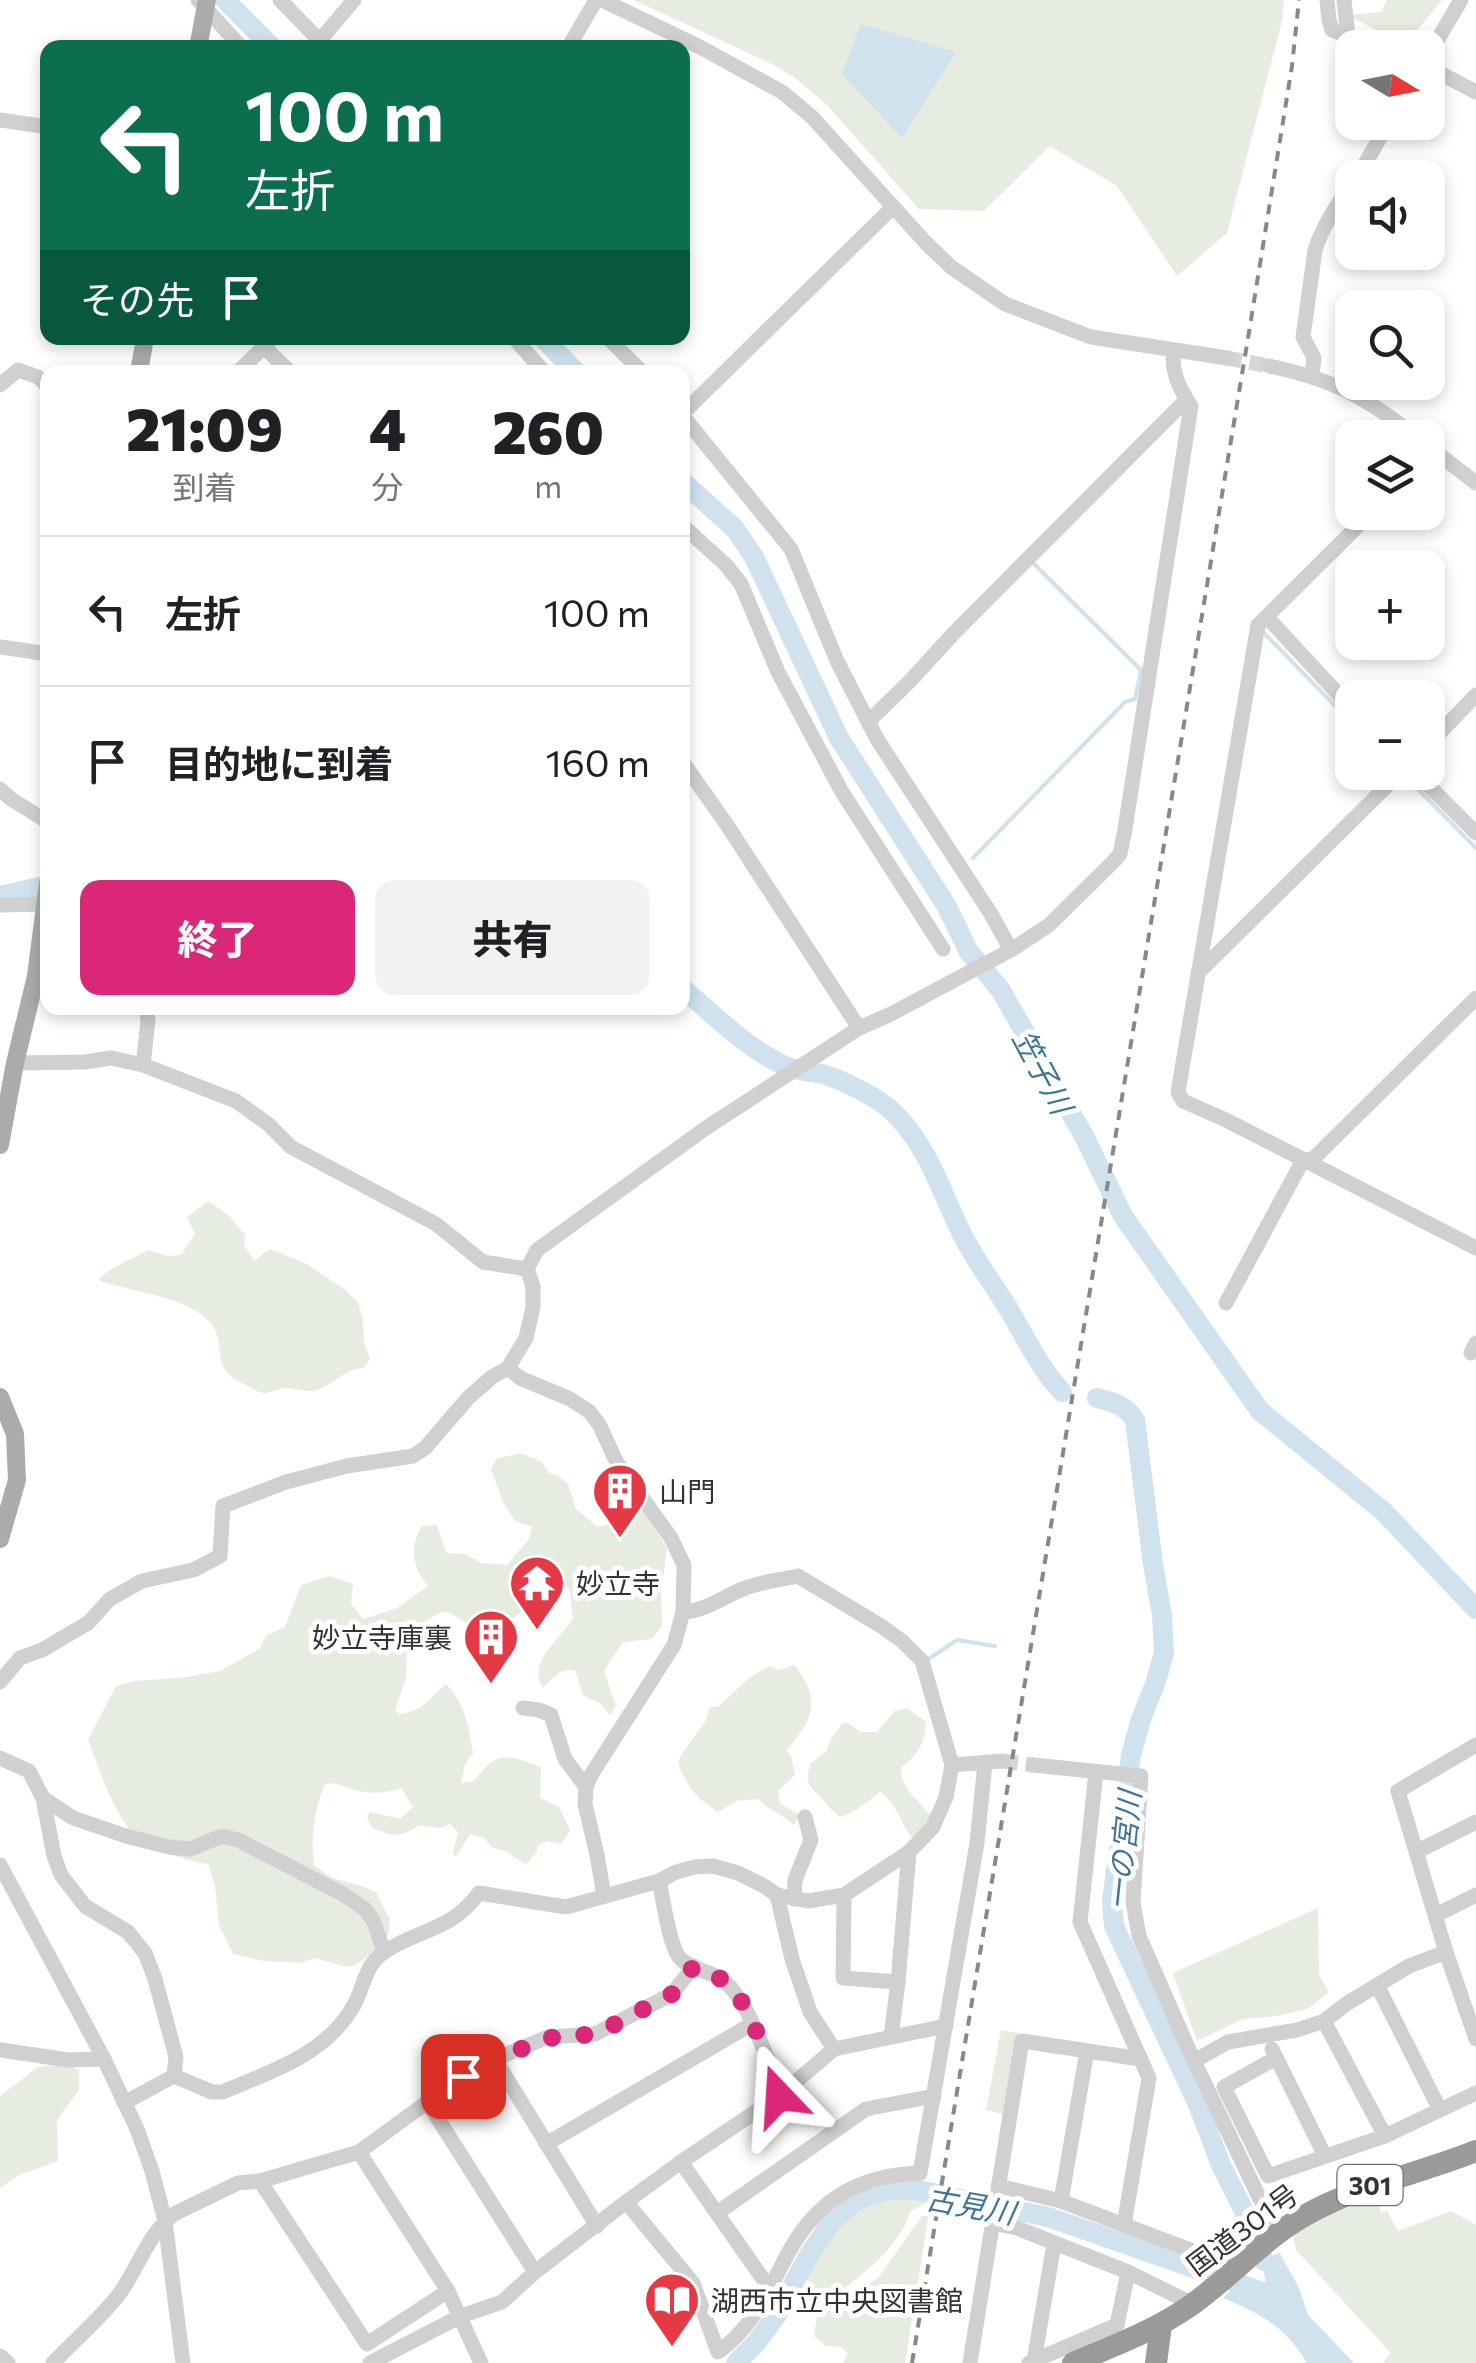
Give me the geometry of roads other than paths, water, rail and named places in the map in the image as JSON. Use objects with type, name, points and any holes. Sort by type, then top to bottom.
[{"type":"highway","name":"国道301号","points":[[1073,2363],[1161,2325],[1237,2267],[1276,2226],[1372,2184],[1476,2151]]},
{"type":"highway","points":[[1156,2363],[1161,2325]]},
{"type":"main road","points":[[199,40],[204,3]]},
{"type":"main road","points":[[0,1145],[2,1116],[40,944]]},
{"type":"main road","points":[[0,1397],[15,1434],[17,1480],[0,1539]]},
{"type":"street","points":[[280,0],[319,40]]},
{"type":"street","points":[[326,40],[354,0]]},
{"type":"street","points":[[573,40],[599,0],[684,40]]},
{"type":"street","points":[[1328,0],[1329,20],[1335,31]]},
{"type":"street","points":[[1344,0],[1347,30]]},
{"type":"street","points":[[1444,30],[1462,0]]},
{"type":"street","points":[[204,3],[235,40]]},
{"type":"street","points":[[690,43],[782,92],[812,117],[912,230],[951,267],[1005,304],[1091,337],[1226,358]]},
{"type":"street","points":[[1445,76],[1476,92]]},
{"type":"street","points":[[0,120],[40,126]]},
{"type":"street","points":[[690,406],[893,207]]},
{"type":"street","points":[[1312,375],[1314,358],[1303,337],[1315,250],[1335,209]]},
{"type":"street","points":[[245,365],[265,345]]},
{"type":"street","points":[[520,345],[538,365]]},
{"type":"street","points":[[615,345],[635,365]]},
{"type":"street","points":[[0,1682],[20,1658],[88,1623],[110,1599],[142,1581],[192,1570],[220,1556],[223,1506],[286,1482],[413,1456],[425,1448],[468,1397],[508,1368],[526,1338],[533,1306],[533,1286],[527,1269],[537,1250],[706,1128],[858,1028],[1012,950],[1049,925],[1120,854],[1191,406],[1176,378],[1174,350]]},
{"type":"street","points":[[1269,366],[1312,375],[1357,394],[1392,420]]},
{"type":"street","points":[[0,385],[18,370],[40,379]]},
{"type":"street","points":[[868,722],[1186,400]]},
{"type":"street","points":[[690,424],[791,549],[836,661],[868,722],[1012,950]]},
{"type":"street","points":[[1445,462],[1476,484]]},
{"type":"street","points":[[1354,530],[1258,625],[1178,1092],[1183,1101],[1476,1248]]},
{"type":"street","points":[[690,532],[726,564],[741,584],[778,672],[842,792],[943,950]]},
{"type":"street","points":[[1267,617],[1335,691]]},
{"type":"street","points":[[0,647],[40,653]]},
{"type":"street","points":[[1445,727],[1476,695]]},
{"type":"street","points":[[690,773],[858,1028]]},
{"type":"street","points":[[0,789],[40,817]]},
{"type":"street","points":[[1196,974],[1383,790]]},
{"type":"street","points":[[1432,790],[1476,833]]},
{"type":"street","points":[[0,905],[40,904]]},
{"type":"street","points":[[1303,1160],[1313,1159],[1476,998]]},
{"type":"street","points":[[143,1065],[147,1015]]},
{"type":"street","points":[[16,1063],[111,1058],[143,1065],[236,1101],[290,1146],[436,1224],[482,1262],[527,1269]]},
{"type":"street","points":[[1226,1304],[1303,1160]]},
{"type":"street","points":[[508,1368],[520,1378],[570,1398],[590,1412],[684,1565],[683,1612],[674,1644],[586,1787],[585,1804],[604,1896]]},
{"type":"street","points":[[174,2076],[212,2092],[222,2092],[308,2054],[324,2042],[353,2008],[371,1963],[384,1952],[454,1920],[478,1892],[566,1907],[659,1881],[695,1866],[713,1866],[738,1873],[777,1895],[808,1901],[844,1895],[909,1852],[938,1818],[952,1766],[922,1661],[902,1641],[798,1576],[744,1588],[683,1612]]},
{"type":"street","points":[[523,1708],[551,1715],[565,1758],[586,1787]]},
{"type":"street","points":[[1476,1745],[1398,1791],[1476,2039]]},
{"type":"street","points":[[0,1758],[29,1771],[43,1798],[61,1875],[85,1906],[128,1932],[145,1953],[176,2057],[174,2076]]},
{"type":"street","points":[[952,1766],[1003,1760]]},
{"type":"street","points":[[626,2202],[693,2283],[718,2352],[756,2314],[807,2224],[842,2192],[895,2174],[920,2174],[977,1843],[985,1763]]},
{"type":"street","points":[[1033,1765],[1141,1776],[1133,1902],[1139,1936],[1194,2061],[1276,2226]]},
{"type":"street","points":[[1096,1772],[1080,1922],[1149,2078],[1124,2225]]},
{"type":"street","points":[[43,1798],[73,1818],[169,1847],[190,1849],[222,1836],[238,1840],[341,1892],[365,1909],[384,1952]]},
{"type":"street","points":[[794,1899],[795,1880],[811,1840],[806,1816]]},
{"type":"street","points":[[1416,1852],[1476,1822]]},
{"type":"street","points":[[891,2037],[909,1852]]},
{"type":"street","points":[[0,1865],[104,2059],[137,2130],[165,2221],[183,2363]]},
{"type":"street","points":[[659,1881],[680,1960],[720,1978],[732,1988],[746,2008],[779,2096]]},
{"type":"street","points":[[777,1895],[810,2012],[834,2049]]},
{"type":"street","points":[[844,1895],[843,1978],[898,1982]]},
{"type":"street","points":[[1436,1915],[1476,1895]]},
{"type":"street","points":[[1194,2061],[1228,2042],[1324,2021],[1409,1966],[1446,1952]]},
{"type":"street","points":[[53,2363],[121,2292],[165,2221],[174,2214],[238,2183],[260,2181],[359,2152],[463,2076],[548,2038],[596,2034],[672,1994],[694,1966]]},
{"type":"street","points":[[1377,1986],[1440,2110]]},
{"type":"street","points":[[1324,2021],[1385,2136]]},
{"type":"street","points":[[546,2144],[752,2024]]},
{"type":"street","points":[[370,2363],[461,2316],[502,2302],[534,2272],[680,2162],[779,2096],[834,2049],[946,2026]]},
{"type":"street","points":[[1267,2036],[1326,2156]]},
{"type":"street","points":[[970,2363],[1022,2041],[1141,2059]]},
{"type":"street","points":[[1,2050],[68,2060],[104,2059]]},
{"type":"street","points":[[1062,2202],[1087,2051]]},
{"type":"street","points":[[1276,2058],[1224,2088],[1268,2176],[1385,2136],[1476,2093]]},
{"type":"street","points":[[496,2059],[598,2226]]},
{"type":"street","points":[[124,2103],[174,2076]]},
{"type":"street","points":[[717,2214],[866,2109],[934,2096]]},
{"type":"street","points":[[428,2104],[534,2272]]},
{"type":"street","points":[[359,2152],[448,2291],[481,2363]]},
{"type":"street","points":[[680,2162],[770,2290]]},
{"type":"street","points":[[260,2181],[367,2344],[448,2291]]},
{"type":"street","points":[[998,2186],[1062,2202],[1237,2267]]},
{"type":"street","points":[[992,2220],[1202,2297]]},
{"type":"street","points":[[1032,2362],[1054,2244]]},
{"type":"street","points":[[1032,2362],[1116,2325],[1128,2272]]},
{"type":"street","points":[[0,2356],[8,2363]]},
{"type":"water","points":[[861,24],[956,52],[902,138],[842,74]]},
{"type":"water","points":[[1279,2252],[1299,2288],[1308,2315],[1354,2363],[1307,2363],[1290,2339],[1271,2323],[1223,2298],[1237,2284],[1256,2291],[1267,2289],[1262,2263]]},
{"type":"waterway","name":"笠子川","points":[[225,0],[265,40]]},
{"type":"waterway","name":"笠子川","points":[[550,345],[569,365]]},
{"type":"waterway","name":"笠子川","points":[[690,488],[735,529],[754,557],[839,738],[946,905],[969,952],[1000,989],[1084,1136],[1123,1216],[1260,1411],[1383,1511],[1476,1609]]},
{"type":"waterway","points":[[973,858],[1125,702],[1135,699],[1141,670],[1032,562]]},
{"type":"waterway","points":[[1261,630],[1335,706]]},
{"type":"waterway","points":[[1419,790],[1476,848]]},
{"type":"waterway","name":"一の宮川","points":[[0,896],[40,887]]},
{"type":"waterway","name":"一の宮川","points":[[690,995],[771,1059],[850,1085],[895,1114],[925,1155],[971,1250],[1038,1361],[1062,1392]]},
{"type":"waterway","name":"一の宮川","points":[[1097,1398],[1119,1405],[1135,1420],[1164,1653],[1131,1755],[1112,1902],[1114,1926],[1197,2102],[1264,2261]]},
{"type":"waterway","points":[[927,1660],[957,1640],[995,1646]]},
{"type":"waterway","name":"古見川","points":[[736,2363],[776,2316],[833,2220],[854,2203],[889,2190],[918,2190],[1048,2217],[1277,2297]]},
{"type":"tunnel","points":[[1227,358],[1269,366]]},
{"type":"tunnel","points":[[1003,1761],[1033,1765]]},
{"type":"railway","points":[[912,2363],[1250,326],[1299,0]]},
{"type":"place","name":"山門","points":[[620,1540]]},
{"type":"place","name":"妙立寺","points":[[537,1632]]},
{"type":"place","name":"妙立寺庫裏","points":[[491,1686]]},
{"type":"place","name":"湖西市立中央図書館","points":[[672,2349]]}]
